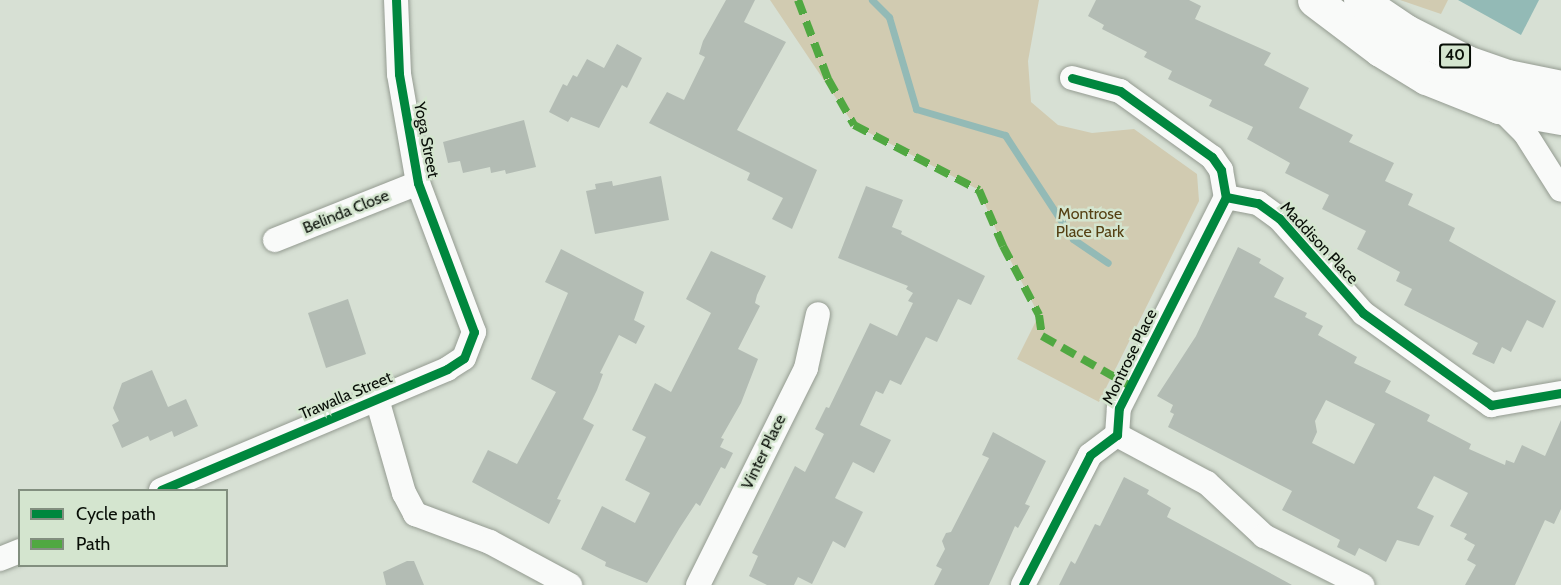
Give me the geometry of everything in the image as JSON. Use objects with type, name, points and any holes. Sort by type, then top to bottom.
[{"type":"main road","name":"40","points":[[1314,0],[1380,50],[1426,78],[1499,106],[1561,118]]},
{"type":"main road","name":"40","points":[[1360,0],[1406,31],[1467,62],[1513,78],[1561,87]]},
{"type":"street","name":"Yoga Street","points":[[396,0],[399,74],[417,183],[456,279]]},
{"type":"street","points":[[1072,78],[1120,92],[1212,157],[1221,170],[1226,197]]},
{"type":"street","points":[[1499,106],[1525,133],[1561,190]]},
{"type":"street","name":"Belinda Close","points":[[275,240],[417,183]]},
{"type":"street","name":"Maddison Place","points":[[1226,197],[1258,203],[1279,218],[1363,313],[1491,405],[1561,393]]},
{"type":"street","name":"Montrose Place","points":[[1117,435],[1119,408],[1226,197]]},
{"type":"street","name":"Trawalla Street","points":[[163,489],[447,369],[464,358],[474,332],[456,279]]},
{"type":"street","name":"Vinter Place","points":[[698,585],[806,368],[818,314]]},
{"type":"street","points":[[377,399],[404,493],[415,514],[490,542],[570,585]]},
{"type":"street","points":[[1023,585],[1090,455],[1117,435],[1207,483],[1264,536],[1362,585]]},
{"type":"street","points":[[0,559],[18,552]]},
{"type":"green space","name":"Montrose Place Park","points":[[770,0],[1039,0],[1028,61],[1031,102],[1058,125],[1092,133],[1134,129],[1197,174],[1199,201],[1099,402],[1017,359],[1039,315],[1003,246],[979,190],[854,125]]},
{"type":"green space","points":[[1400,0],[1448,0],[1441,14]]},
{"type":"water","points":[[1458,0],[1539,0],[1521,35]]},
{"type":"building","points":[[726,0],[755,0],[744,22],[786,42],[737,130],[817,170],[792,229],[772,219],[783,198],[747,180],[750,173],[649,123],[667,92],[684,100],[705,57],[699,54],[703,41]]},
{"type":"building","points":[[1096,0],[1189,0],[1201,6],[1195,19],[1271,53],[1264,65],[1309,88],[1299,108],[1353,135],[1349,142],[1394,163],[1385,181],[1413,194],[1408,205],[1455,228],[1449,241],[1556,301],[1543,328],[1527,320],[1511,352],[1502,347],[1494,364],[1472,354],[1478,343],[1404,305],[1412,289],[1396,281],[1400,272],[1357,249],[1366,231],[1322,209],[1329,195],[1285,173],[1290,163],[1247,139],[1253,127],[1209,106],[1212,100],[1168,79],[1172,71],[1144,57],[1147,52],[1102,29],[1104,25],[1088,16]]},
{"type":"building","points":[[617,44],[642,58],[627,88],[622,85],[599,128],[571,117],[568,122],[549,112],[563,84],[567,86],[573,75],[577,77],[587,59],[604,68]]},
{"type":"building","points":[[524,120],[536,167],[506,174],[505,170],[491,173],[490,167],[463,173],[460,161],[448,163],[443,142]]},
{"type":"building","points":[[661,176],[669,220],[595,234],[586,191],[596,189],[595,184],[612,181],[613,186]]},
{"type":"building","points":[[866,186],[903,200],[892,227],[902,231],[901,234],[985,276],[971,305],[958,299],[937,342],[926,337],[901,385],[890,380],[883,394],[876,391],[860,425],[891,440],[874,473],[853,462],[835,498],[863,512],[845,548],[833,541],[812,584],[798,577],[794,585],[767,585],[749,576],[758,556],[752,553],[795,466],[805,472],[824,434],[815,429],[826,407],[829,408],[870,323],[897,336],[913,303],[908,301],[913,293],[906,289],[908,286],[838,258]]},
{"type":"building","points":[[1238,247],[1261,259],[1259,263],[1284,278],[1274,297],[1307,313],[1305,317],[1323,326],[1318,335],[1357,357],[1354,363],[1391,381],[1385,392],[1430,415],[1427,421],[1471,444],[1469,449],[1505,465],[1506,460],[1514,463],[1522,445],[1545,456],[1561,420],[1561,509],[1554,524],[1545,520],[1515,585],[1465,585],[1476,565],[1467,560],[1475,545],[1464,539],[1467,534],[1450,526],[1468,493],[1434,476],[1417,508],[1434,516],[1419,546],[1397,540],[1386,562],[1359,548],[1355,556],[1337,547],[1340,540],[1282,510],[1292,491],[1168,427],[1174,414],[1170,412],[1173,405],[1157,396],[1196,336]],"holes":[[[1326,400],[1375,424],[1354,464],[1312,443],[1317,432],[1315,421]]]},
{"type":"building","points":[[561,249],[644,292],[634,320],[645,326],[636,344],[619,335],[600,373],[603,374],[583,419],[594,425],[557,499],[561,500],[549,524],[472,482],[488,450],[517,464],[556,392],[531,379],[568,293],[545,282]]},
{"type":"building","points":[[711,251],[766,276],[755,303],[760,306],[738,349],[758,359],[741,403],[721,438],[724,439],[720,447],[733,453],[725,469],[721,467],[700,506],[696,503],[647,583],[605,566],[606,562],[581,549],[602,506],[635,523],[650,493],[625,480],[646,437],[632,430],[655,383],[671,392],[711,313],[686,299]]},
{"type":"building","points":[[348,299],[366,354],[326,368],[308,313]]},
{"type":"building","points":[[152,370],[168,407],[186,399],[198,426],[174,437],[172,431],[150,441],[148,436],[122,448],[112,425],[119,421],[113,408],[122,383]]},
{"type":"building","points":[[993,432],[1046,461],[1025,504],[1030,506],[1018,528],[1015,526],[989,585],[934,585],[942,569],[936,566],[945,549],[942,541],[946,533],[951,532],[989,458],[982,455]]},
{"type":"building","points":[[1124,477],[1149,490],[1147,494],[1171,508],[1167,517],[1292,585],[1059,585],[1071,561],[1075,564],[1095,524],[1100,526]]},
{"type":"building","points":[[407,561],[414,561],[424,585],[386,585],[383,572]]},
{"type":"waterway","points":[[872,0],[889,17],[916,109],[1005,135],[1073,239],[1108,263]]},
{"type":"marked path","points":[[798,0],[828,79],[854,125],[979,190],[1003,246],[1039,315],[1042,336],[1132,387]]},
{"type":"cycle path","points":[[163,489],[447,369],[464,358],[474,332],[418,183],[399,74],[396,0]]},
{"type":"cycle path","points":[[1072,78],[1120,91],[1212,157],[1221,170],[1226,197],[1258,203],[1279,218],[1363,313],[1491,405],[1561,393]]},
{"type":"cycle path","points":[[1023,585],[1090,455],[1117,435],[1119,408],[1226,197]]}]
